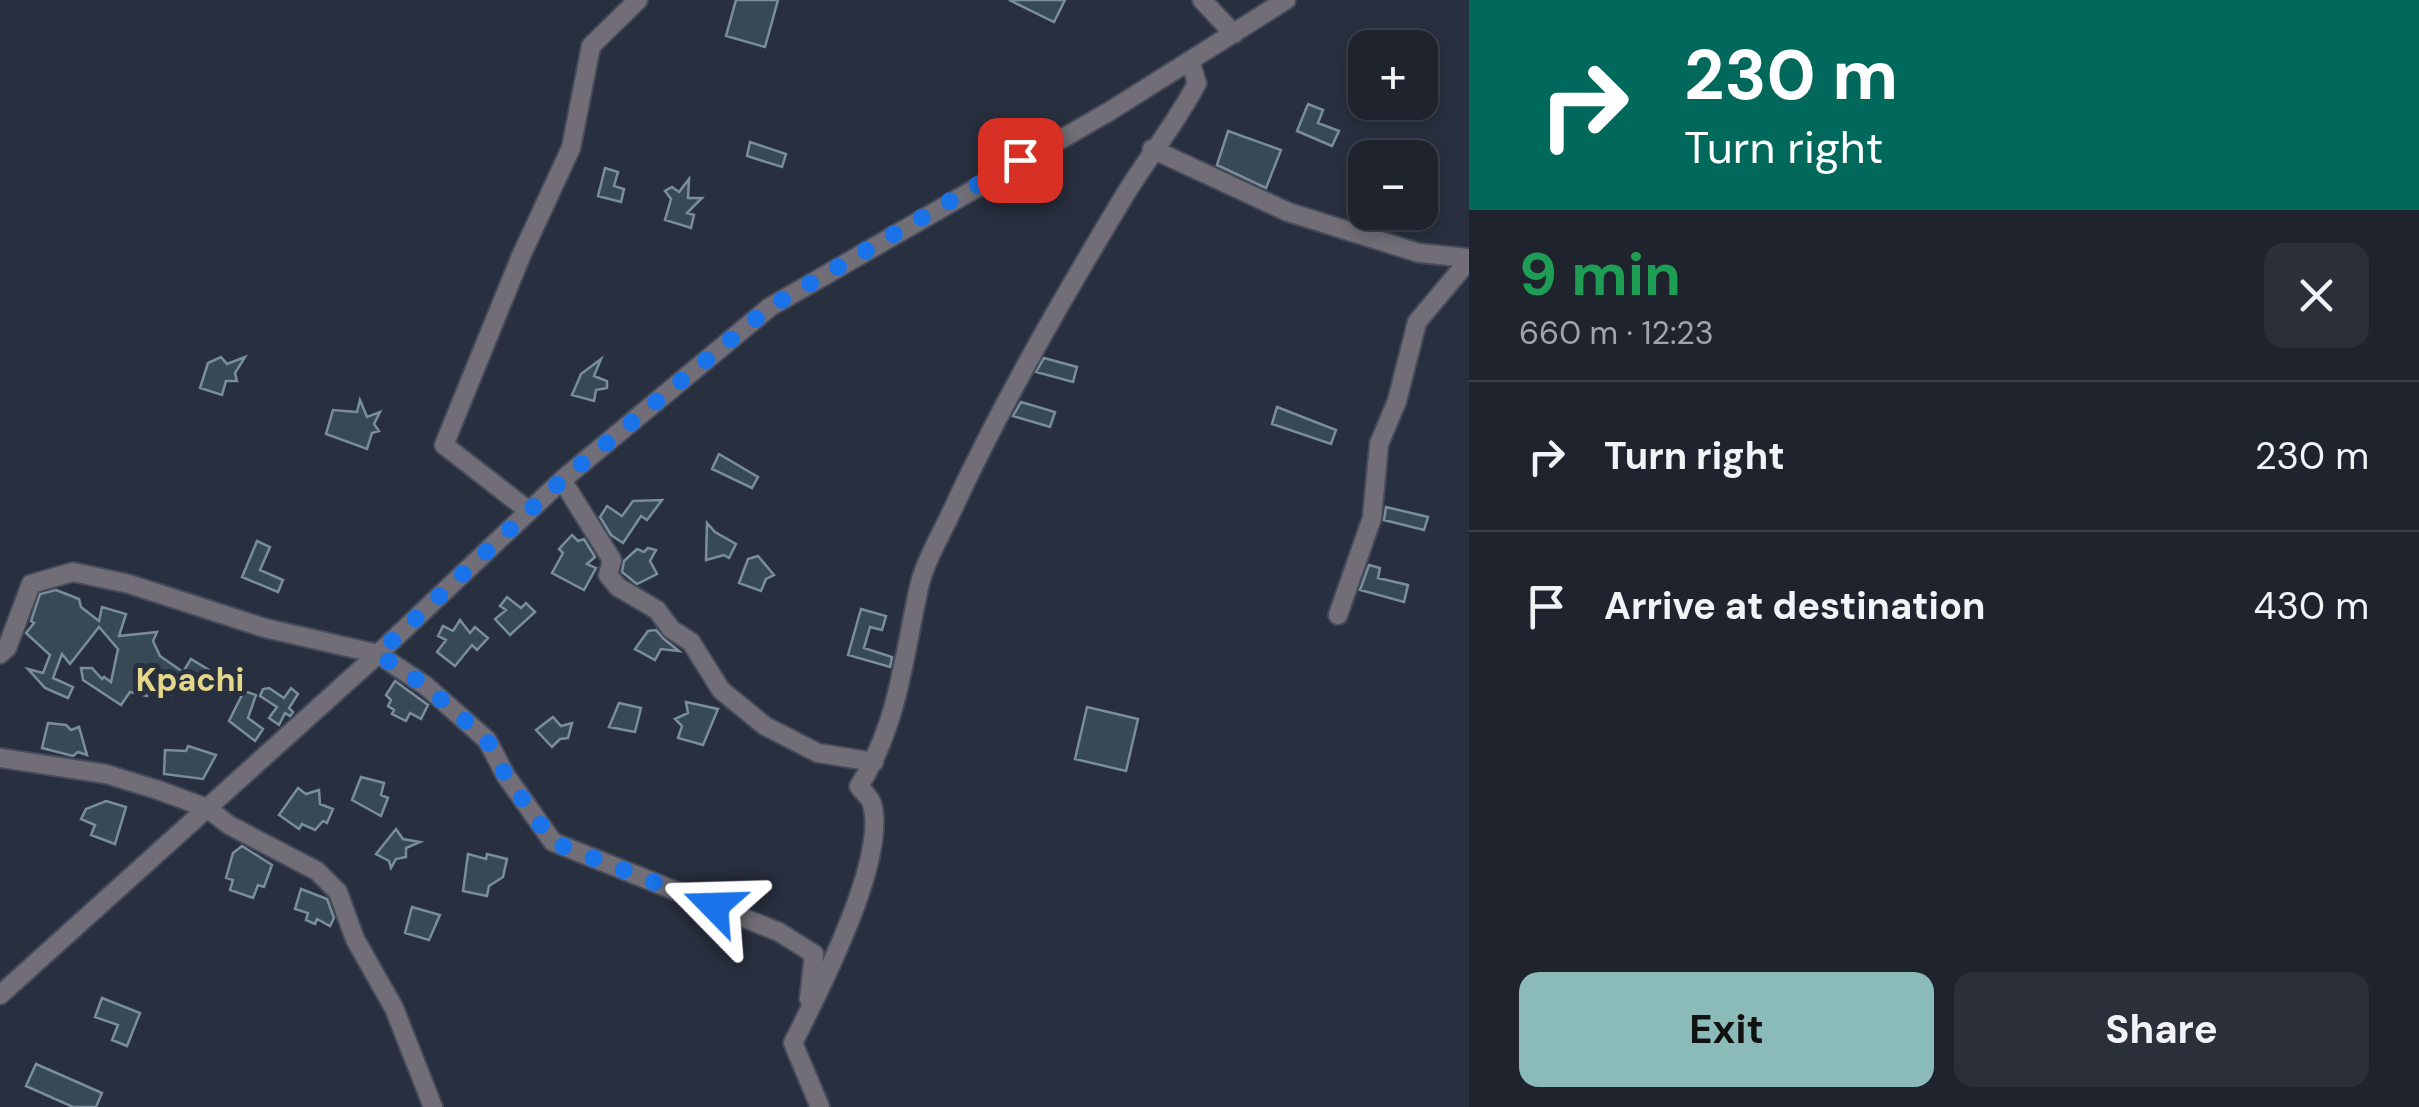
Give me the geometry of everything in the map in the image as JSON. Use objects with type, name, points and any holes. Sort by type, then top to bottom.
[{"type":"street","points":[[529,511],[444,445],[521,256],[571,148],[591,46],[638,0]]},
{"type":"street","points":[[1202,0],[1234,34]]},
{"type":"street","points":[[0,995],[378,654],[562,480],[770,307],[1190,61],[1286,0]]},
{"type":"street","points":[[820,1107],[793,1043],[847,935],[871,843],[872,804],[859,786],[874,762],[901,686],[921,578],[986,438],[1042,332],[1152,150],[1178,121],[1197,83],[1190,61]]},
{"type":"street","points":[[1152,150],[1288,212],[1419,253],[1469,259]]},
{"type":"street","points":[[1338,615],[1372,518],[1379,444],[1397,401],[1417,322],[1469,259]]},
{"type":"street","points":[[562,480],[612,560],[608,575],[618,587],[657,610],[671,630],[691,642],[721,690],[766,726],[818,753],[874,762]]},
{"type":"street","points":[[0,654],[7,648],[31,584],[73,572],[128,584],[265,628],[378,654],[426,686],[487,740],[506,776],[553,842],[779,932],[814,954],[807,1016]]},
{"type":"street","points":[[0,758],[106,774],[207,808],[240,831],[317,871],[338,892],[355,940],[394,1008],[433,1107]]},
{"type":"building","points":[[736,0],[778,0],[765,47],[726,36]]},
{"type":"building","points":[[1009,0],[1065,0],[1054,22]]},
{"type":"building","points":[[1308,104],[1323,110],[1318,123],[1339,131],[1332,146],[1297,131]]},
{"type":"building","points":[[1228,131],[1281,150],[1266,188],[1217,165]]},
{"type":"building","points":[[750,142],[786,154],[782,167],[747,156]]},
{"type":"building","points":[[605,168],[618,172],[614,186],[624,189],[621,202],[598,196]]},
{"type":"building","points":[[689,179],[688,198],[702,198],[687,213],[694,215],[691,228],[665,220],[671,199],[665,191],[672,187],[679,192]]},
{"type":"building","points":[[221,357],[227,364],[245,357],[235,373],[237,381],[226,381],[222,395],[200,388],[208,363]]},
{"type":"building","points":[[1044,358],[1077,367],[1073,382],[1036,372]]},
{"type":"building","points":[[601,359],[594,376],[607,381],[607,388],[596,390],[594,401],[572,395],[581,374]]},
{"type":"building","points":[[360,400],[367,417],[380,412],[374,424],[379,431],[372,433],[367,449],[326,434],[333,410],[357,412]]},
{"type":"building","points":[[1021,402],[1055,412],[1050,427],[1013,416]]},
{"type":"building","points":[[1277,407],[1336,430],[1331,444],[1272,424]]},
{"type":"building","points":[[719,454],[758,477],[752,488],[712,469]]},
{"type":"building","points":[[662,500],[647,520],[641,516],[623,543],[611,535],[600,517],[607,506],[622,516],[633,501]]},
{"type":"building","points":[[1386,507],[1428,517],[1424,530],[1384,520]]},
{"type":"building","points":[[707,523],[736,544],[729,558],[724,555],[706,560]]},
{"type":"building","points":[[572,535],[578,541],[584,539],[595,557],[587,564],[596,568],[584,590],[552,573],[563,553],[559,549]]},
{"type":"building","points":[[257,541],[270,547],[260,570],[283,580],[278,592],[242,577]]},
{"type":"building","points":[[648,548],[656,550],[650,561],[657,574],[637,584],[622,572],[624,561],[637,549],[644,552]]},
{"type":"building","points":[[758,556],[774,575],[766,579],[761,591],[739,583],[748,559]]},
{"type":"building","points":[[1369,565],[1380,568],[1378,578],[1408,585],[1404,602],[1360,590]]},
{"type":"building","points":[[56,590],[79,599],[81,607],[99,621],[102,607],[126,614],[119,636],[157,632],[153,641],[160,656],[183,672],[191,659],[209,670],[196,693],[174,686],[171,695],[149,687],[147,696],[130,692],[121,705],[83,680],[81,668],[92,668],[111,682],[118,649],[99,627],[70,664],[62,654],[53,678],[73,687],[68,698],[45,688],[28,669],[43,673],[50,655],[26,633],[34,623],[31,621],[40,594]]},
{"type":"building","points":[[507,597],[521,608],[526,603],[535,612],[510,635],[495,619],[506,610],[500,606]]},
{"type":"building","points":[[861,609],[886,616],[882,630],[870,627],[864,648],[892,657],[890,667],[848,655]]},
{"type":"building","points":[[460,620],[470,633],[475,627],[488,638],[477,650],[472,645],[455,666],[437,652],[446,640],[438,636],[443,626],[453,631]]},
{"type":"building","points":[[656,630],[679,651],[661,649],[655,660],[635,649],[648,631]]},
{"type":"building","points":[[395,681],[428,705],[421,719],[410,713],[406,721],[392,714],[394,710],[388,706],[391,700],[386,695]]},
{"type":"building","points":[[269,688],[284,698],[291,688],[298,694],[289,708],[293,712],[290,716],[285,713],[279,725],[269,718],[277,707],[260,696],[263,689]]},
{"type":"building","points":[[244,691],[256,695],[248,718],[263,729],[255,741],[229,721]]},
{"type":"building","points":[[686,702],[718,709],[703,745],[678,738],[682,726],[675,719],[688,713]]},
{"type":"building","points":[[619,703],[641,708],[635,732],[609,727]]},
{"type":"building","points":[[1087,707],[1138,719],[1126,771],[1075,759]]},
{"type":"building","points":[[553,717],[561,726],[572,723],[568,738],[560,739],[552,747],[536,730]]},
{"type":"building","points":[[48,723],[66,725],[71,730],[79,727],[87,755],[78,752],[73,756],[42,748]]},
{"type":"building","points":[[188,746],[216,755],[203,779],[164,774],[165,750],[186,751]]},
{"type":"building","points":[[361,777],[384,783],[381,795],[388,798],[381,816],[352,800]]},
{"type":"building","points":[[298,788],[306,794],[319,790],[320,804],[333,809],[327,823],[323,821],[315,830],[302,824],[299,829],[279,815]]},
{"type":"building","points":[[106,801],[126,807],[115,844],[91,835],[95,825],[81,819],[86,809]]},
{"type":"building","points":[[396,829],[403,839],[420,842],[406,848],[406,857],[396,859],[391,868],[389,861],[376,854]]},
{"type":"building","points":[[242,846],[272,865],[264,887],[258,885],[253,898],[230,890],[233,880],[226,878],[233,853]]},
{"type":"building","points":[[468,854],[507,859],[503,877],[489,886],[487,896],[463,891]]},
{"type":"building","points":[[301,889],[327,899],[334,918],[330,926],[317,919],[315,924],[306,920],[308,913],[295,909]]},
{"type":"building","points":[[412,907],[440,915],[429,940],[405,933]]},
{"type":"building","points":[[102,998],[140,1013],[127,1046],[112,1040],[118,1025],[95,1017]]},
{"type":"building","points":[[36,1064],[102,1093],[96,1107],[73,1107],[26,1086]]},
{"type":"district","name":"Kpachi","points":[[190,680]]},
{"type":"route","points":[[714,906],[553,842],[506,776],[487,740],[426,686],[378,654],[562,480],[770,307],[1020,160]]}]
